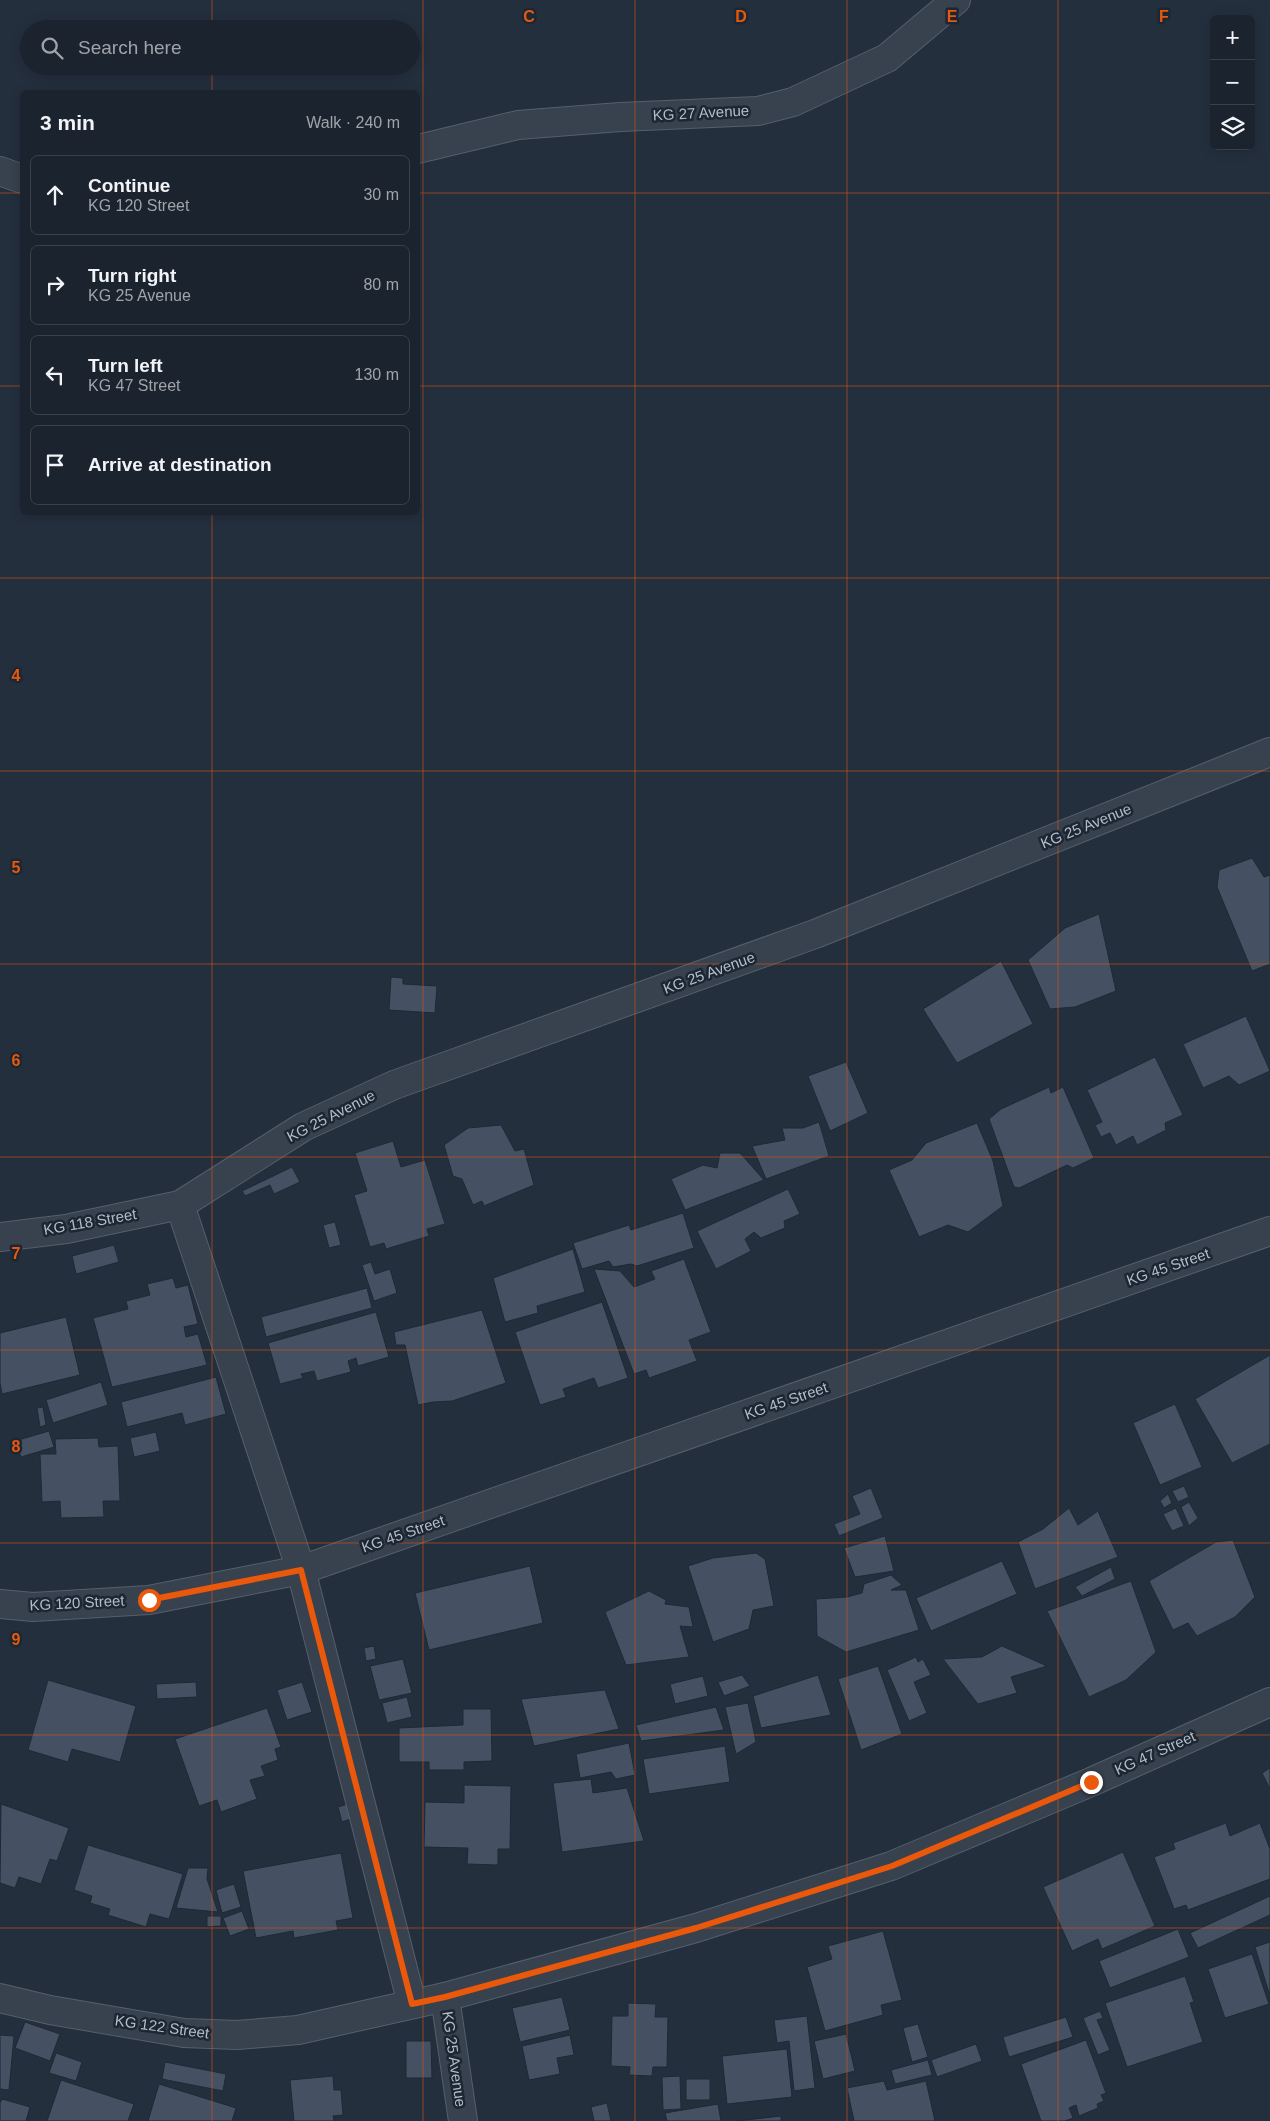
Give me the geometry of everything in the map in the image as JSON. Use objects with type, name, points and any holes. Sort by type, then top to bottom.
[{"type":"street","name":"KG 27 Avenue","points":[[420,149],[518,125],[620,117],[758,111],[792,102],[887,58],[956,0]]},
{"type":"street","points":[[0,171],[20,178]]},
{"type":"street","name":"KG 25 Avenue","points":[[180,1205],[303,1127],[394,1085],[815,934],[1270,752]]},
{"type":"street","points":[[180,1205],[301,1570],[412,2004]]},
{"type":"street","name":"KG 118 Street","points":[[0,1237],[66,1229],[180,1205]]},
{"type":"street","name":"KG 45 Street","points":[[301,1570],[1270,1231]]},
{"type":"street","name":"KG 120 Street","points":[[0,1604],[33,1607],[149,1600],[301,1570]]},
{"type":"street","name":"KG 47 Street","points":[[412,2004],[445,1997],[696,1928],[892,1866],[1091,1782],[1270,1702]]},
{"type":"street","name":"KG 25 Avenue","points":[[445,1997],[463,2121]]},
{"type":"street","name":"KG 122 Street","points":[[0,1998],[50,2010],[184,2033],[238,2035],[298,2030],[412,2004]]},
{"type":"building","points":[[1252,858],[1264,877],[1270,875],[1270,964],[1252,971],[1217,887],[1219,870]]},
{"type":"building","points":[[1099,914],[1116,991],[1075,1007],[1050,1009],[1028,960],[1065,928]]},
{"type":"building","points":[[1001,961],[1033,1024],[957,1063],[923,1009]]},
{"type":"building","points":[[391,977],[403,978],[403,984],[437,986],[435,1013],[389,1010]]},
{"type":"building","points":[[1246,1016],[1270,1071],[1239,1085],[1229,1076],[1203,1088],[1183,1044]]},
{"type":"building","points":[[1155,1057],[1183,1115],[1165,1123],[1166,1130],[1137,1145],[1133,1136],[1116,1145],[1110,1133],[1101,1137],[1095,1125],[1102,1122],[1087,1090]]},
{"type":"building","points":[[846,1062],[868,1113],[830,1131],[808,1076]]},
{"type":"building","points":[[1049,1087],[1051,1093],[1063,1087],[1094,1158],[1073,1168],[1067,1165],[1019,1188],[1014,1187],[989,1119],[1001,1109]]},
{"type":"building","points":[[819,1122],[829,1156],[766,1179],[752,1146],[785,1140],[782,1128],[803,1128]]},
{"type":"building","points":[[977,1123],[993,1161],[1003,1206],[968,1232],[948,1225],[919,1237],[889,1170],[912,1160],[926,1143]]},
{"type":"building","points":[[501,1125],[515,1151],[524,1149],[534,1185],[484,1206],[482,1201],[473,1205],[462,1179],[453,1176],[444,1145],[468,1128]]},
{"type":"building","points":[[393,1141],[401,1167],[425,1160],[445,1224],[427,1229],[429,1236],[386,1249],[384,1243],[370,1247],[354,1195],[367,1191],[355,1153]]},
{"type":"building","points":[[720,1153],[740,1153],[764,1180],[685,1210],[671,1179],[703,1165],[717,1168]]},
{"type":"building","points":[[292,1167],[300,1182],[274,1194],[270,1185],[245,1196],[242,1191]]},
{"type":"building","points":[[788,1189],[800,1214],[784,1221],[785,1228],[761,1238],[754,1232],[745,1239],[751,1251],[716,1269],[697,1231]]},
{"type":"building","points":[[683,1213],[694,1248],[637,1266],[631,1264],[613,1267],[609,1261],[582,1269],[573,1243],[629,1225],[631,1230]]},
{"type":"building","points":[[335,1222],[341,1245],[329,1248],[323,1225]]},
{"type":"building","points":[[114,1245],[119,1262],[76,1274],[72,1256]]},
{"type":"building","points":[[573,1249],[585,1292],[537,1306],[538,1313],[505,1322],[493,1278]]},
{"type":"building","points":[[684,1259],[711,1332],[689,1340],[697,1361],[649,1378],[646,1370],[634,1374],[594,1269],[620,1271],[634,1287],[655,1279],[651,1271]]},
{"type":"building","points":[[371,1262],[375,1274],[390,1269],[397,1293],[374,1301],[362,1265]]},
{"type":"building","points":[[173,1278],[176,1288],[188,1285],[198,1324],[184,1327],[186,1337],[198,1334],[207,1365],[112,1387],[93,1318],[128,1309],[126,1301],[150,1295],[147,1284]]},
{"type":"building","points":[[367,1288],[372,1308],[266,1337],[261,1317]]},
{"type":"building","points":[[602,1302],[628,1378],[598,1388],[594,1378],[563,1389],[566,1397],[540,1405],[515,1332]]},
{"type":"building","points":[[482,1310],[506,1383],[452,1401],[418,1405],[405,1345],[396,1345],[394,1332]]},
{"type":"building","points":[[376,1312],[389,1357],[358,1366],[356,1358],[348,1361],[351,1372],[317,1381],[314,1371],[301,1374],[303,1378],[280,1384],[268,1343]]},
{"type":"building","points":[[66,1317],[80,1375],[2,1394],[0,1383],[0,1333]]},
{"type":"building","points":[[1270,1355],[1270,1444],[1232,1463],[1195,1399]]},
{"type":"building","points":[[216,1377],[226,1414],[185,1425],[182,1413],[127,1427],[121,1402]]},
{"type":"building","points":[[101,1382],[108,1405],[53,1423],[46,1400]]},
{"type":"building","points":[[1175,1404],[1202,1467],[1160,1485],[1133,1423]]},
{"type":"building","points":[[43,1407],[46,1425],[40,1427],[37,1408]]},
{"type":"building","points":[[49,1431],[54,1447],[21,1457],[15,1441]]},
{"type":"building","points":[[156,1432],[160,1451],[134,1457],[130,1438]]},
{"type":"building","points":[[98,1438],[99,1447],[118,1446],[120,1501],[103,1501],[104,1517],[61,1518],[60,1501],[42,1502],[40,1454],[56,1454],[55,1439]]},
{"type":"building","points":[[1184,1486],[1189,1497],[1178,1502],[1172,1491]]},
{"type":"building","points":[[871,1488],[883,1518],[839,1536],[834,1524],[860,1514],[852,1496]]},
{"type":"building","points":[[1168,1494],[1172,1503],[1164,1508],[1160,1501]]},
{"type":"building","points":[[1189,1502],[1198,1518],[1189,1526],[1181,1507]]},
{"type":"building","points":[[1069,1508],[1078,1525],[1098,1511],[1118,1557],[1035,1589],[1018,1542],[1043,1529]]},
{"type":"building","points":[[1176,1508],[1184,1526],[1172,1531],[1163,1514]]},
{"type":"building","points":[[885,1536],[894,1571],[855,1577],[844,1548]]},
{"type":"building","points":[[1233,1540],[1255,1597],[1235,1617],[1197,1636],[1188,1623],[1173,1630],[1149,1581],[1216,1542]]},
{"type":"building","points":[[756,1553],[765,1559],[774,1606],[753,1610],[749,1629],[713,1642],[688,1566],[713,1558]]},
{"type":"building","points":[[1002,1561],[1017,1594],[931,1631],[916,1598]]},
{"type":"building","points":[[530,1566],[543,1623],[429,1650],[415,1593]]},
{"type":"building","points":[[1111,1567],[1115,1579],[1082,1596],[1075,1587]]},
{"type":"building","points":[[891,1575],[902,1585],[891,1590],[906,1590],[919,1630],[846,1652],[817,1636],[816,1599],[847,1597],[862,1593],[864,1584]]},
{"type":"building","points":[[1131,1581],[1156,1652],[1126,1680],[1089,1697],[1047,1611]]},
{"type":"building","points":[[649,1591],[666,1600],[665,1604],[689,1607],[693,1627],[680,1626],[689,1657],[626,1665],[605,1612]]},
{"type":"building","points":[[374,1646],[376,1659],[366,1661],[364,1648]]},
{"type":"building","points":[[1002,1646],[1047,1666],[1011,1677],[1017,1693],[978,1704],[943,1659],[982,1657]]},
{"type":"building","points":[[916,1657],[918,1662],[923,1659],[931,1675],[914,1682],[927,1713],[909,1721],[887,1670]]},
{"type":"building","points":[[403,1659],[412,1693],[379,1700],[370,1666]]},
{"type":"building","points":[[878,1666],[902,1734],[861,1750],[838,1679]]},
{"type":"building","points":[[742,1675],[750,1686],[724,1696],[718,1682]]},
{"type":"building","points":[[818,1675],[831,1715],[761,1728],[753,1696]]},
{"type":"building","points":[[703,1676],[708,1696],[675,1704],[670,1684]]},
{"type":"building","points":[[48,1680],[136,1706],[120,1762],[72,1749],[68,1762],[28,1750]]},
{"type":"building","points":[[196,1682],[197,1697],[157,1699],[156,1684]]},
{"type":"building","points":[[302,1682],[312,1712],[287,1720],[277,1690]]},
{"type":"building","points":[[605,1690],[619,1729],[534,1746],[521,1699]]},
{"type":"building","points":[[407,1697],[412,1717],[387,1723],[382,1703]]},
{"type":"building","points":[[748,1703],[756,1742],[736,1754],[725,1707]]},
{"type":"building","points":[[716,1707],[724,1730],[641,1741],[636,1725]]},
{"type":"building","points":[[267,1708],[281,1747],[275,1749],[278,1760],[261,1766],[265,1776],[250,1780],[257,1799],[221,1812],[217,1800],[199,1806],[175,1739]]},
{"type":"building","points":[[463,1709],[491,1709],[492,1761],[464,1762],[464,1770],[429,1770],[429,1762],[399,1762],[399,1728],[463,1725]]},
{"type":"building","points":[[629,1743],[635,1775],[616,1779],[611,1772],[580,1778],[576,1754]]},
{"type":"building","points":[[725,1746],[730,1782],[649,1794],[643,1759]]},
{"type":"building","points":[[1270,1768],[1270,1789],[1262,1773]]},
{"type":"building","points":[[591,1779],[593,1793],[627,1788],[644,1841],[562,1852],[553,1783]]},
{"type":"building","points":[[464,1785],[511,1786],[510,1849],[498,1849],[498,1865],[467,1864],[468,1848],[424,1847],[425,1802],[464,1803]]},
{"type":"building","points":[[351,1803],[356,1817],[342,1822],[338,1807]]},
{"type":"building","points":[[1,1804],[69,1828],[57,1861],[50,1859],[41,1884],[19,1877],[15,1888],[0,1883]]},
{"type":"building","points":[[1226,1823],[1230,1836],[1260,1823],[1270,1849],[1270,1879],[1188,1910],[1186,1905],[1174,1909],[1154,1857],[1175,1849],[1173,1843]]},
{"type":"building","points":[[88,1845],[183,1874],[169,1919],[150,1914],[146,1927],[108,1915],[110,1909],[90,1903],[92,1896],[74,1890]]},
{"type":"building","points":[[1123,1852],[1155,1926],[1102,1949],[1098,1939],[1072,1951],[1043,1887]]},
{"type":"building","points":[[341,1853],[353,1918],[336,1921],[338,1930],[294,1938],[293,1931],[256,1938],[243,1871]]},
{"type":"building","points":[[188,1868],[208,1868],[207,1879],[218,1912],[176,1908]]},
{"type":"building","points":[[234,1884],[241,1907],[222,1913],[216,1890]]},
{"type":"building","points":[[1270,1896],[1270,1915],[1198,1948],[1190,1933]]},
{"type":"building","points":[[242,1911],[249,1929],[230,1936],[223,1918]]},
{"type":"building","points":[[207,1916],[221,1916],[221,1926],[207,1927]]},
{"type":"building","points":[[1178,1929],[1189,1957],[1110,1988],[1099,1961]]},
{"type":"building","points":[[883,1931],[902,2000],[881,2005],[883,2015],[825,2031],[807,1967],[832,1959],[828,1946]]},
{"type":"building","points":[[1270,1942],[1270,1993],[1269,1993],[1255,1947]]},
{"type":"building","points":[[1252,1954],[1269,2004],[1225,2018],[1208,1969]]},
{"type":"building","points":[[1185,1976],[1194,2002],[1190,2003],[1203,2042],[1127,2067],[1105,2003]]},
{"type":"building","points":[[562,1997],[570,2030],[520,2042],[512,2008]]},
{"type":"building","points":[[628,2003],[656,2004],[655,2017],[668,2017],[667,2067],[653,2067],[652,2076],[629,2075],[630,2067],[611,2066],[612,2016],[628,2016]]},
{"type":"building","points":[[1100,2011],[1103,2018],[1097,2020],[1110,2050],[1098,2055],[1083,2018]]},
{"type":"building","points":[[807,2016],[815,2088],[794,2091],[789,2041],[777,2043],[774,2020]]},
{"type":"building","points":[[1066,2017],[1073,2037],[1009,2057],[1003,2037]]},
{"type":"building","points":[[25,2022],[60,2034],[50,2061],[15,2048]]},
{"type":"building","points":[[918,2024],[928,2057],[912,2062],[903,2028]]},
{"type":"building","points":[[846,2034],[855,2071],[823,2079],[814,2041]]},
{"type":"building","points":[[0,2035],[14,2036],[9,2090],[0,2089]]},
{"type":"building","points":[[570,2035],[574,2055],[557,2058],[560,2074],[529,2080],[522,2046]]},
{"type":"building","points":[[1086,2040],[1106,2093],[1101,2095],[1104,2101],[1097,2104],[1098,2108],[1079,2116],[1076,2105],[1069,2108],[1073,2118],[1065,2121],[1041,2121],[1021,2064]]},
{"type":"building","points":[[406,2041],[431,2041],[432,2078],[406,2078]]},
{"type":"building","points":[[976,2044],[982,2061],[937,2077],[931,2060]]},
{"type":"building","points":[[787,2049],[792,2097],[727,2104],[722,2056]]},
{"type":"building","points":[[56,2053],[82,2062],[76,2081],[49,2073]]},
{"type":"building","points":[[928,2060],[932,2075],[895,2084],[891,2070]]},
{"type":"building","points":[[165,2062],[226,2074],[223,2091],[162,2079]]},
{"type":"building","points":[[333,2076],[334,2090],[341,2090],[343,2115],[333,2116],[334,2121],[294,2121],[290,2080]]},
{"type":"building","points":[[680,2076],[681,2109],[663,2110],[662,2077]]},
{"type":"building","points":[[686,2079],[710,2079],[710,2100],[686,2100]]},
{"type":"building","points":[[61,2080],[134,2104],[128,2121],[47,2121]]},
{"type":"building","points":[[884,2081],[887,2090],[926,2081],[935,2121],[854,2121],[847,2088]]},
{"type":"building","points":[[159,2084],[236,2108],[232,2121],[148,2121]]},
{"type":"building","points":[[2,2099],[30,2107],[26,2121],[0,2121],[0,2103]]},
{"type":"building","points":[[607,2103],[611,2121],[594,2121],[591,2107]]},
{"type":"building","points":[[718,2104],[721,2121],[667,2121],[665,2113]]},
{"type":"building","points":[[781,2116],[781,2121],[737,2121]]},
{"type":"route","points":[[149,1600],[301,1570],[412,2004],[445,1997],[696,1928],[892,1866],[1091,1782]]}]
